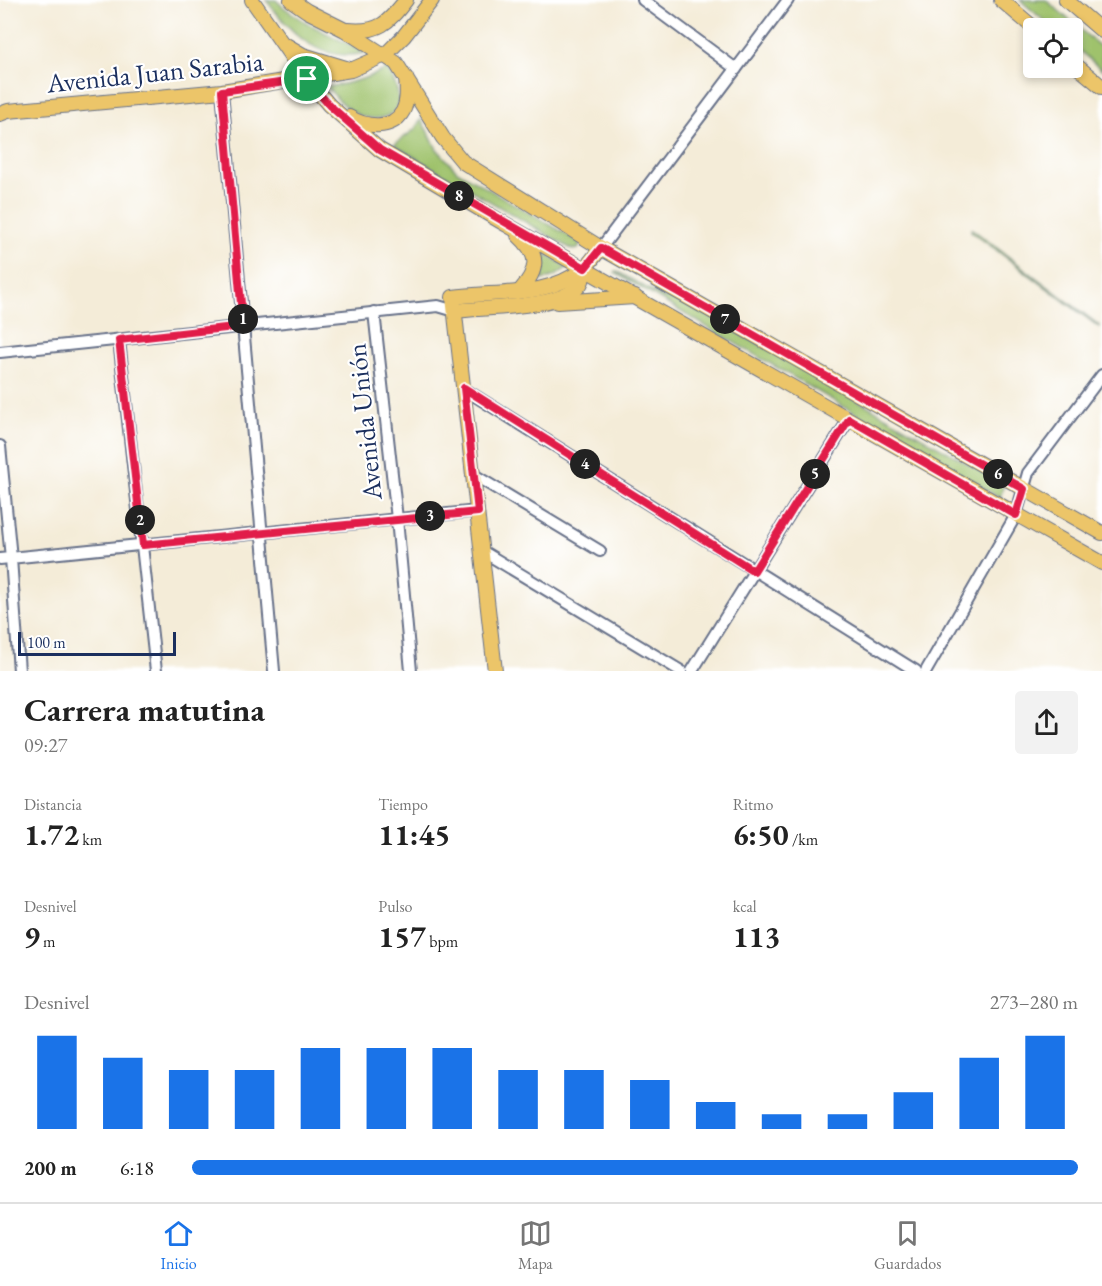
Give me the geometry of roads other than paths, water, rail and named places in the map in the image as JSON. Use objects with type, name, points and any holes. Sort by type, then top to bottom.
[{"type":"main road","points":[[252,0],[307,79],[329,105],[380,150],[500,221],[1102,563]]},
{"type":"main road","points":[[291,0],[307,11],[345,30],[396,63],[443,138],[464,162],[601,248],[1102,533]]},
{"type":"main road","points":[[345,30],[367,31],[382,26],[392,18],[406,0]]},
{"type":"main road","points":[[385,55],[404,36],[432,0]]},
{"type":"main road","points":[[1001,0],[1023,19]]},
{"type":"main road","points":[[1066,0],[1102,31]]},
{"type":"main road","points":[[284,44],[303,55],[351,70]]},
{"type":"main road","name":"Avenida Juan Sarabia","points":[[3,112],[222,91],[307,79],[351,70],[385,55]]},
{"type":"main road","points":[[1083,71],[1102,87]]},
{"type":"main road","points":[[329,105],[356,121],[369,125],[392,122],[403,111],[406,102],[406,78]]},
{"type":"main road","points":[[500,221],[523,240],[532,251],[535,267],[533,275],[520,291]]},
{"type":"main road","points":[[454,304],[562,282],[585,268],[601,248]]},
{"type":"main road","points":[[537,303],[568,294],[580,285],[585,268]]},
{"type":"main road","points":[[454,304],[537,303],[635,297]]},
{"type":"main road","points":[[454,304],[495,671]]},
{"type":"street","points":[[643,0],[736,69]]},
{"type":"street","points":[[601,248],[788,0]]},
{"type":"street","points":[[222,91],[274,671]]},
{"type":"street","points":[[0,352],[454,304]]},
{"type":"street","name":"Avenida Unión","points":[[374,312],[398,519],[411,671]]},
{"type":"street","points":[[119,340],[156,671]]},
{"type":"street","points":[[926,671],[1016,515],[1028,473],[1102,375]]},
{"type":"street","points":[[464,388],[916,671]]},
{"type":"street","points":[[692,671],[849,419]]},
{"type":"street","points":[[0,446],[6,559],[19,671]]},
{"type":"street","points":[[474,475],[600,551]]},
{"type":"street","points":[[6,559],[478,512]]},
{"type":"street","points":[[482,551],[681,671]]}]
